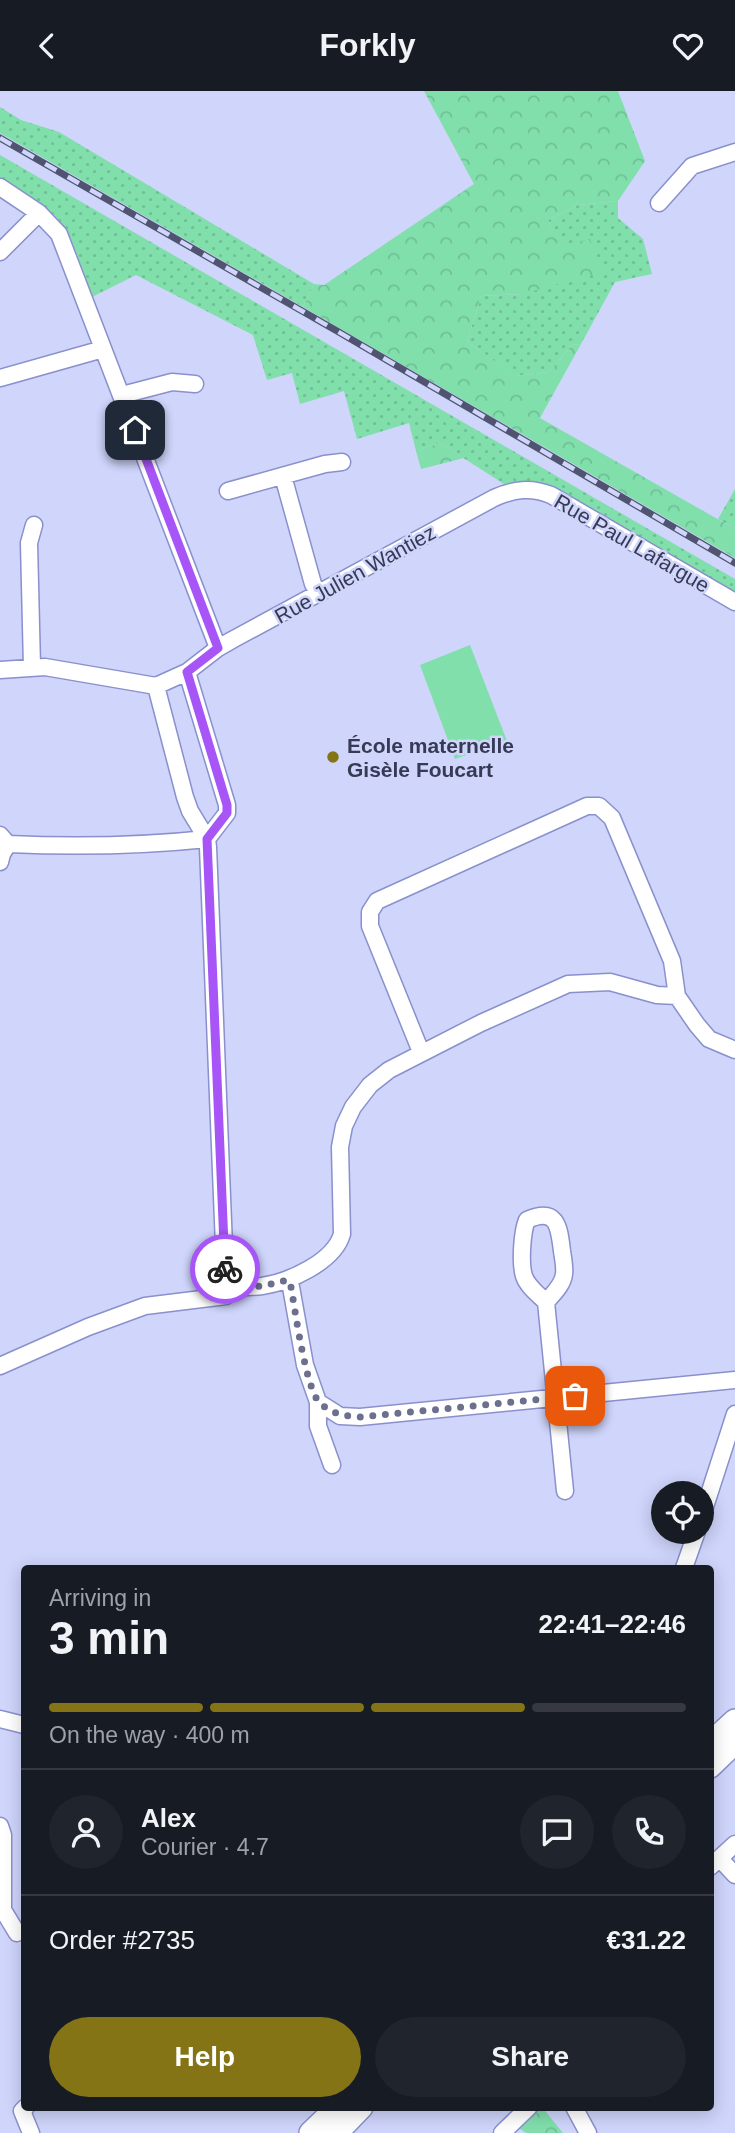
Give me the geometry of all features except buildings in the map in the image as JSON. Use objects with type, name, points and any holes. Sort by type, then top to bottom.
[{"type":"main road","points":[[714,1740],[735,1721]]},
{"type":"main road","points":[[714,1762],[735,1742]]},
{"type":"main road","points":[[311,2133],[334,2111]]},
{"type":"main road","points":[[335,2133],[358,2111]]},
{"type":"street","points":[[659,203],[692,166],[735,152]]},
{"type":"street","points":[[0,187],[39,213],[60,234],[218,648]]},
{"type":"street","points":[[0,252],[39,213]]},
{"type":"street","points":[[0,378],[103,349]]},
{"type":"street","points":[[121,395],[172,382],[195,384]]},
{"type":"street","points":[[228,491],[325,464],[342,462]]},
{"type":"street","points":[[283,476],[313,584],[319,594]]},
{"type":"street","name":"Rue Julien Wantiez","points":[[156,685],[187,672],[218,648],[494,498],[527,489]]},
{"type":"street","name":"Rue Paul Lafargue","points":[[527,489],[551,495],[735,602]]},
{"type":"street","points":[[32,667],[29,543],[34,525]]},
{"type":"street","points":[[0,670],[45,667],[156,685],[190,811],[207,839],[226,1296]]},
{"type":"street","points":[[0,862],[4,839],[48,846],[207,839],[227,813],[227,805],[187,672]]},
{"type":"street","points":[[421,1052],[370,926],[370,912],[377,901],[587,806],[599,806],[612,818],[672,961],[677,996],[709,1039],[735,1050]]},
{"type":"street","points":[[0,1366],[88,1327],[145,1306],[226,1296],[237,1287],[262,1286],[288,1280],[331,1253],[339,1245],[342,1234],[340,1147],[344,1126],[352,1107],[379,1077],[421,1052],[568,983],[610,982],[657,995],[677,996]]},
{"type":"street","points":[[546,1302],[557,1290],[564,1274],[559,1226],[552,1217],[540,1214],[527,1220],[522,1232],[524,1277],[546,1302],[565,1491]]},
{"type":"street","points":[[288,1280],[305,1365],[318,1402],[318,1426],[332,1465]]},
{"type":"street","points":[[318,1402],[340,1416],[360,1417],[735,1380]]},
{"type":"street","points":[[713,1481],[735,1414]]},
{"type":"street","points":[[685,1565],[692,1544]]},
{"type":"street","points":[[0,1719],[21,1724]]},
{"type":"street","points":[[0,1826],[3,1835],[3,1910],[17,1933]]},
{"type":"street","points":[[735,1844],[715,1863],[735,1874]]},
{"type":"street","points":[[22,2111],[31,2133]]},
{"type":"street","points":[[502,2133],[525,2111]]},
{"type":"green space","points":[[424,91],[618,91],[645,161],[618,201],[578,205],[548,220],[560,246],[590,239],[602,272],[522,294],[481,296],[467,342],[517,376],[549,372],[572,345],[581,344],[540,418],[735,529],[735,558],[303,307],[314,284],[324,285],[474,184]]},
{"type":"green space","points":[[0,107],[21,120],[59,132],[314,284],[303,307],[0,133]]},
{"type":"green space","points":[[0,155],[735,579],[735,593],[556,488],[532,482],[504,484],[440,443],[416,451],[409,423],[357,439],[344,391],[300,404],[292,373],[267,380],[253,335],[136,275],[92,297],[65,229],[41,204],[0,179]]},
{"type":"green space","points":[[618,201],[618,218],[643,239],[652,274],[615,282],[581,344],[572,345],[549,372],[516,376],[467,342],[481,296],[522,294],[560,247],[548,220],[578,205]]},
{"type":"green space","points":[[440,443],[464,458],[421,469],[416,451]]},
{"type":"green space","points":[[735,489],[735,529],[718,519]]},
{"type":"green space","points":[[470,645],[507,741],[455,759],[420,665]]},
{"type":"green space","points":[[533,2111],[545,2111],[563,2133],[526,2133],[518,2127]]},
{"type":"railway","points":[[0,138],[735,563]]},
{"type":"way so far","points":[[225,1269],[226,1296],[237,1287],[262,1286],[288,1280],[305,1365],[318,1402],[340,1416],[360,1417],[575,1396]]},
{"type":"place","name":"École maternelle Gisèle Foucart","points":[[333,757]]},
{"type":"route","points":[[135,430],[218,648],[187,672],[227,805],[227,813],[207,839],[225,1269]]}]
